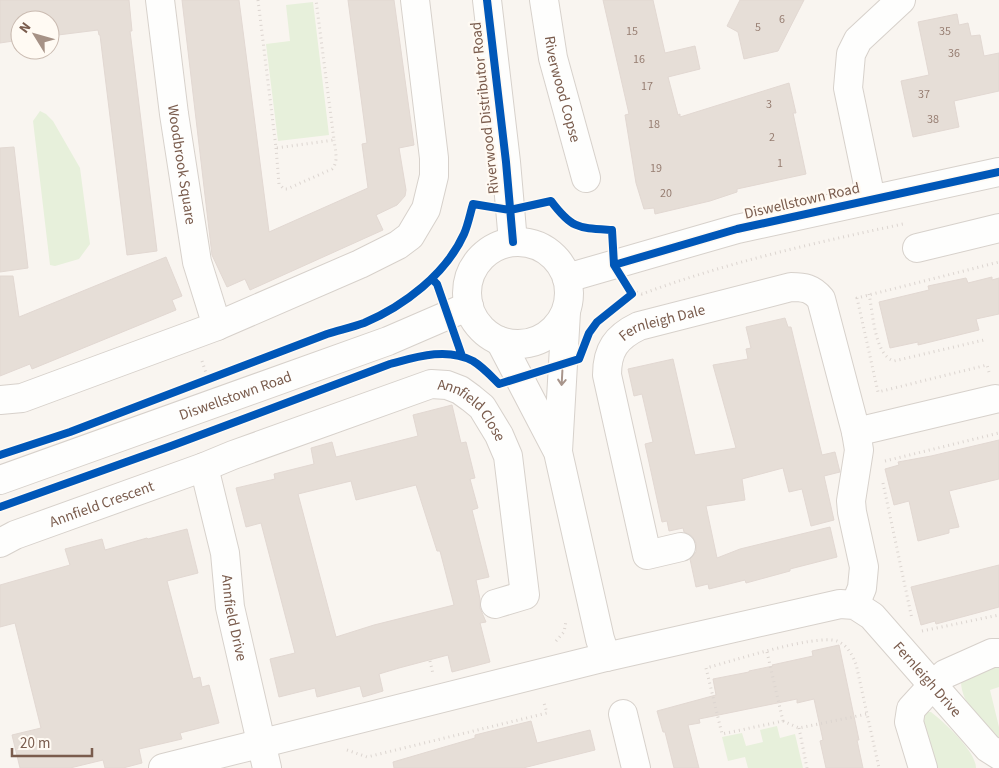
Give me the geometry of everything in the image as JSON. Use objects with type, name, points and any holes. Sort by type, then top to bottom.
[{"type":"street","name":"Woodbrook Square","points":[[160,0],[174,114],[197,262],[217,326]]},
{"type":"street","points":[[0,400],[22,398],[217,326],[360,264],[398,245],[410,236],[419,224],[426,209],[434,176],[434,158],[415,0]]},
{"type":"street","name":"Riverwood Distributor Road","points":[[487,0],[506,162],[513,242]]},
{"type":"street","name":"Riverwood Copse","points":[[544,0],[553,58],[586,178]]},
{"type":"street","points":[[871,199],[848,88],[852,54],[858,40],[901,0]]},
{"type":"street","name":"Diswellstown Road","points":[[567,278],[737,229],[999,172]]},
{"type":"street","points":[[915,235],[999,228]]},
{"type":"street","points":[[558,452],[566,312],[570,295],[567,278],[560,263],[546,251],[531,244],[513,242],[496,247],[482,257],[472,271],[467,288],[469,306],[475,321],[486,333],[500,341],[515,344],[531,343],[546,336],[558,325],[566,312]]},
{"type":"street","name":"Fernleigh Dale","points":[[681,547],[647,555],[607,375],[607,364],[614,345],[627,331],[639,326],[791,287],[806,288],[815,292],[821,299],[859,450],[852,512],[864,567],[862,588],[855,605]]},
{"type":"street","name":"Diswellstown Road","points":[[0,480],[388,341],[469,306]]},
{"type":"street","points":[[500,341],[558,452],[600,639],[606,657]]},
{"type":"street","name":"Annfield Close","points":[[204,467],[232,455],[430,384],[447,385],[460,390],[482,407],[499,434],[508,456],[525,595],[494,604]]},
{"type":"street","points":[[856,432],[995,399]]},
{"type":"street","name":"Annfield Crescent","points":[[0,543],[15,535],[204,467]]},
{"type":"street","name":"Annfield Drive","points":[[204,467],[225,553],[230,607],[264,756]]},
{"type":"street","points":[[163,768],[264,756],[606,657],[840,604],[855,605]]},
{"type":"street","name":"Fernleigh Drive","points":[[855,605],[872,616],[993,757]]},
{"type":"street","points":[[923,768],[909,722],[911,709],[946,674],[992,653],[999,653]]},
{"type":"street","points":[[623,714],[636,768]]},
{"type":"path","points":[[258,0],[279,184],[284,189],[336,166],[316,0]]},
{"type":"path","points":[[276,148],[334,140]]},
{"type":"path","points":[[600,229],[612,230],[612,240]]},
{"type":"path","points":[[627,286],[625,299],[636,292],[642,294],[684,278],[736,262],[915,235]]},
{"type":"path","points":[[995,399],[987,366],[878,392],[857,298],[999,262]]},
{"type":"path","points":[[869,294],[878,344],[888,359],[894,361],[984,340]]},
{"type":"path","points":[[199,383],[213,378]]},
{"type":"path","points":[[878,463],[999,433]]},
{"type":"path","points":[[882,478],[913,623]]},
{"type":"path","points":[[556,642],[564,632],[566,614]]},
{"type":"path","points":[[915,632],[999,615]]},
{"type":"path","points":[[867,714],[798,728],[783,721],[722,734],[706,668],[804,642],[828,640],[845,646],[853,655],[856,664],[879,768]]},
{"type":"path","points":[[767,652],[783,721]]},
{"type":"path","points":[[430,661],[434,682]]},
{"type":"path","points":[[343,749],[367,757],[547,713],[544,702],[553,700]]},
{"type":"path","points":[[798,728],[808,768]]},
{"type":"green space","points":[[313,2],[329,135],[278,141],[266,44],[290,41],[286,5]]},
{"type":"green space","points":[[40,111],[53,121],[80,168],[90,244],[79,259],[55,266],[50,265],[33,121]]},
{"type":"green space","points":[[995,666],[999,667],[999,687],[990,690],[999,727],[999,740],[969,706],[962,690],[961,681]]},
{"type":"green space","points":[[924,712],[931,712],[958,737],[971,753],[976,768],[934,768],[920,717]]},
{"type":"green space","points":[[777,726],[780,738],[795,734],[803,768],[748,768],[745,757],[728,761],[722,737],[742,733],[746,746],[763,742],[760,730]]},
{"type":"building","points":[[0,0],[129,0],[132,31],[130,31],[157,251],[127,255],[98,30],[60,35],[60,10],[10,10],[10,42],[0,43]]},
{"type":"building","points":[[182,0],[239,0],[269,232],[368,188],[362,144],[367,143],[348,0],[394,0],[414,145],[399,148],[406,190],[405,196],[397,205],[376,215],[383,230],[250,290],[245,279],[227,287],[212,255]]},
{"type":"building","points":[[603,0],[653,0],[665,53],[695,46],[700,69],[668,77],[680,117],[789,83],[796,113],[793,113],[806,174],[737,189],[737,192],[710,201],[655,214],[654,208],[644,209],[636,183],[625,115],[629,114]]},
{"type":"building","points":[[740,0],[804,0],[778,51],[744,59],[738,32],[727,26]]},
{"type":"building","points":[[957,14],[959,25],[968,23],[971,36],[980,35],[984,56],[999,53],[999,91],[954,101],[959,127],[913,137],[901,81],[929,75],[918,22]]},
{"type":"building","points":[[14,147],[28,268],[0,272],[0,148]]},
{"type":"building","points":[[166,257],[182,296],[172,300],[176,310],[32,369],[30,364],[0,376],[0,276],[13,276],[19,317]]},
{"type":"building","points":[[992,277],[992,280],[999,278],[999,314],[976,319],[979,330],[918,345],[918,342],[890,348],[879,302],[929,290],[928,286],[966,278],[968,283]]},
{"type":"building","points":[[785,318],[788,327],[791,327],[822,455],[835,452],[840,472],[824,476],[834,520],[811,526],[802,489],[789,492],[783,468],[742,479],[745,500],[706,506],[717,558],[740,549],[830,527],[837,557],[746,583],[745,580],[709,589],[708,584],[696,587],[690,559],[696,552],[696,543],[692,536],[684,532],[683,528],[669,531],[667,521],[662,522],[645,444],[653,442],[642,394],[634,396],[628,369],[673,359],[695,455],[736,448],[713,365],[748,359],[746,349],[751,348],[746,327]]},
{"type":"building","points":[[452,405],[461,443],[466,442],[475,478],[470,479],[478,508],[472,510],[489,577],[476,580],[480,608],[486,622],[480,623],[490,662],[452,672],[448,655],[379,674],[383,691],[363,697],[360,686],[317,697],[315,688],[279,697],[270,659],[295,653],[261,523],[246,527],[236,488],[275,479],[274,474],[314,464],[311,448],[332,442],[336,457],[418,436],[413,415]],"holes":[[[351,481],[356,500],[416,485],[437,551],[440,551],[454,605],[374,625],[336,637],[298,494]]]},
{"type":"building","points":[[999,440],[999,479],[949,491],[959,527],[949,529],[949,533],[918,541],[909,501],[894,505],[885,469],[899,465],[898,462]]},
{"type":"building","points":[[187,529],[198,573],[167,581],[193,679],[200,677],[202,687],[209,685],[219,723],[180,733],[182,739],[139,749],[142,763],[123,768],[105,768],[103,760],[70,768],[20,768],[12,735],[41,728],[15,623],[0,627],[0,585],[70,565],[65,549],[102,539],[105,550]]},
{"type":"building","points":[[999,565],[999,607],[936,624],[935,621],[921,625],[911,587]]},
{"type":"building","points":[[839,645],[863,768],[826,768],[820,741],[823,740],[814,699],[797,703],[797,699],[699,719],[700,723],[688,725],[699,768],[674,768],[665,732],[663,732],[657,711],[716,695],[713,679],[813,656],[812,651]]},
{"type":"building","points":[[531,721],[537,743],[590,730],[595,750],[523,768],[394,768],[393,762],[475,738],[475,735]]},
{"type":"cycle path","points":[[487,0],[506,162],[513,242]]},
{"type":"cycle path","points":[[614,265],[737,229],[999,172]]},
{"type":"cycle path","points":[[0,455],[70,432],[379,316],[394,308],[422,287],[446,262],[464,234],[473,204],[510,210],[551,201],[565,217],[577,225],[591,229],[612,230],[614,265],[632,294],[597,322],[589,333],[579,359],[499,384],[473,361],[453,355],[432,355],[390,364],[171,446],[0,507]]},
{"type":"cycle path","points":[[432,279],[437,284],[462,356]]}]
